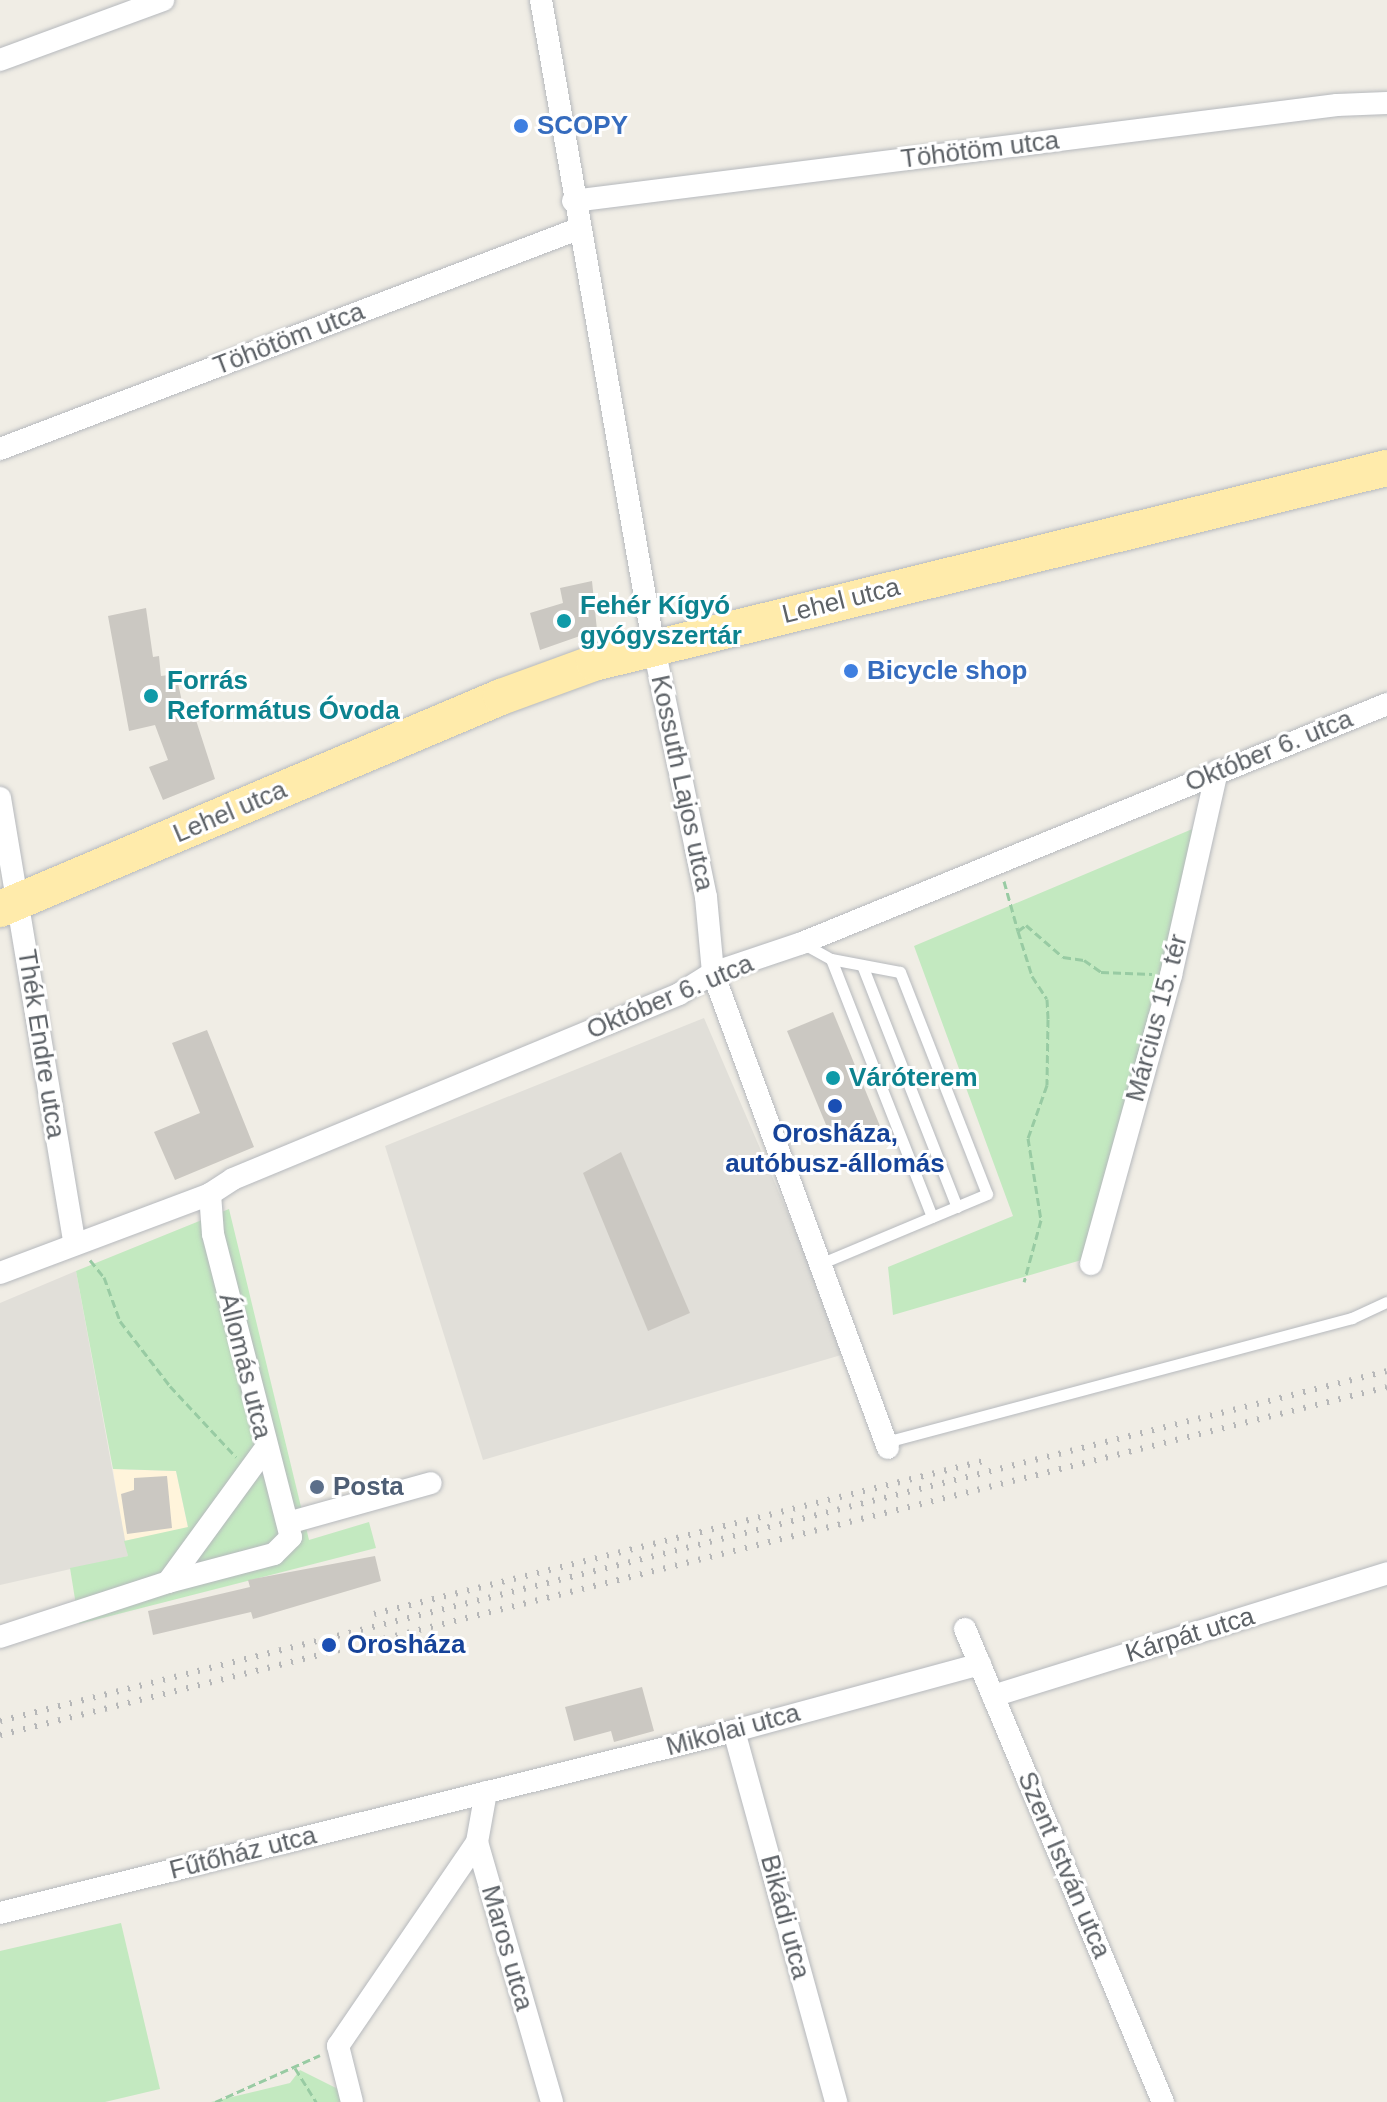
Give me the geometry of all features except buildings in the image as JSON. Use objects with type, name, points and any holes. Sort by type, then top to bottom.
[{"type":"main road","name":"Lehel utca","points":[[9,905],[501,697],[654,648],[1387,468]]},
{"type":"street","points":[[0,60],[163,0]]},
{"type":"street","name":"Kossuth Lajos utca","points":[[541,0],[573,201],[654,648],[706,897],[713,973],[887,1445]]},
{"type":"street","name":"Töhötöm utca","points":[[573,201],[1337,105],[1387,103]]},
{"type":"street","name":"Töhötöm utca","points":[[0,449],[578,229]]},
{"type":"street","name":"Október 6. utca","points":[[0,1273],[74,1242],[210,1194],[243,1175],[679,994],[713,973],[802,943],[1387,704]]},
{"type":"street","name":"Március 15. tér","points":[[1091,1264],[1171,975],[1217,771]]},
{"type":"street","name":"Thék Endre utca","points":[[0,798],[9,905],[74,1242]]},
{"type":"street","name":"Állomás utca","points":[[210,1194],[213,1234],[265,1449],[290,1530]]},
{"type":"street","points":[[168,1582],[265,1449]]},
{"type":"street","points":[[0,1637],[168,1582],[274,1554],[290,1530],[431,1483]]},
{"type":"street","name":"Kárpát utca","points":[[993,1696],[1387,1573]]},
{"type":"street","name":"Szent István utca","points":[[965,1629],[1163,2102]]},
{"type":"street","name":"Mikolai utca","points":[[486,1792],[734,1731],[980,1664]]},
{"type":"street","name":"Bikádi utca","points":[[734,1731],[836,2102]]},
{"type":"street","name":"Maros utca","points":[[486,1792],[477,1842],[552,2102]]},
{"type":"street","name":"Fűtőház utca","points":[[0,1913],[486,1792]]},
{"type":"street","points":[[352,2102],[338,2046],[477,1842]]},
{"type":"lane","points":[[802,943],[831,959],[900,972],[987,1194],[820,1264]]},
{"type":"lane","points":[[831,959],[932,1217]]},
{"type":"lane","points":[[862,965],[957,1207]]},
{"type":"lane","points":[[887,1445],[1352,1318],[1387,1302]]},
{"type":"path","points":[[998,862],[1032,976],[1047,999],[1047,1085],[1028,1138],[1041,1220],[1024,1282]]},
{"type":"path","points":[[1018,931],[1026,925],[1063,957],[1084,960],[1101,972],[1171,975]]},
{"type":"path","points":[[74,1242],[104,1277],[120,1321],[170,1386],[248,1470]]},
{"type":"path","points":[[215,2102],[338,2046]]},
{"type":"path","points":[[295,2068],[316,2102]]},
{"type":"shaded area","points":[[704,1018],[848,1353],[483,1460],[385,1146]]},
{"type":"shaded area","points":[[76,1271],[128,1556],[0,1585],[0,1303]]},
{"type":"shaded area","points":[[113,1469],[176,1471],[188,1528],[124,1541]]},
{"type":"green space","points":[[1209,822],[1085,1259],[893,1315],[888,1267],[1013,1216],[914,946]]},
{"type":"green space","points":[[229,1209],[309,1540],[369,1522],[376,1548],[79,1624],[70,1568],[128,1556],[124,1541],[188,1527],[176,1471],[113,1469],[76,1271]]},
{"type":"green space","points":[[121,1923],[160,2089],[105,2102],[0,2102],[0,1951]]},
{"type":"green space","points":[[300,2070],[364,2102],[211,2102],[290,2083]]},
{"type":"railway","points":[[0,1721],[1387,1371]]},
{"type":"railway","points":[[0,1735],[1387,1387]]},
{"type":"railway","points":[[374,1614],[983,1461]]},
{"type":"place","name":"SCOPY","points":[[521,126]]},
{"type":"place","name":"Fehér Kígyó gyógyszertár","points":[[564,621]]},
{"type":"place","name":"Bicycle shop","points":[[851,671]]},
{"type":"place","name":"Forrás Református Óvoda","points":[[151,696]]},
{"type":"place","name":"Váróterem","points":[[833,1078]]},
{"type":"place","name":"Orosháza, autóbusz-állomás","points":[[835,1106]]},
{"type":"place","name":"Posta","points":[[317,1487]]},
{"type":"place","name":"Orosháza","points":[[329,1645]]}]
